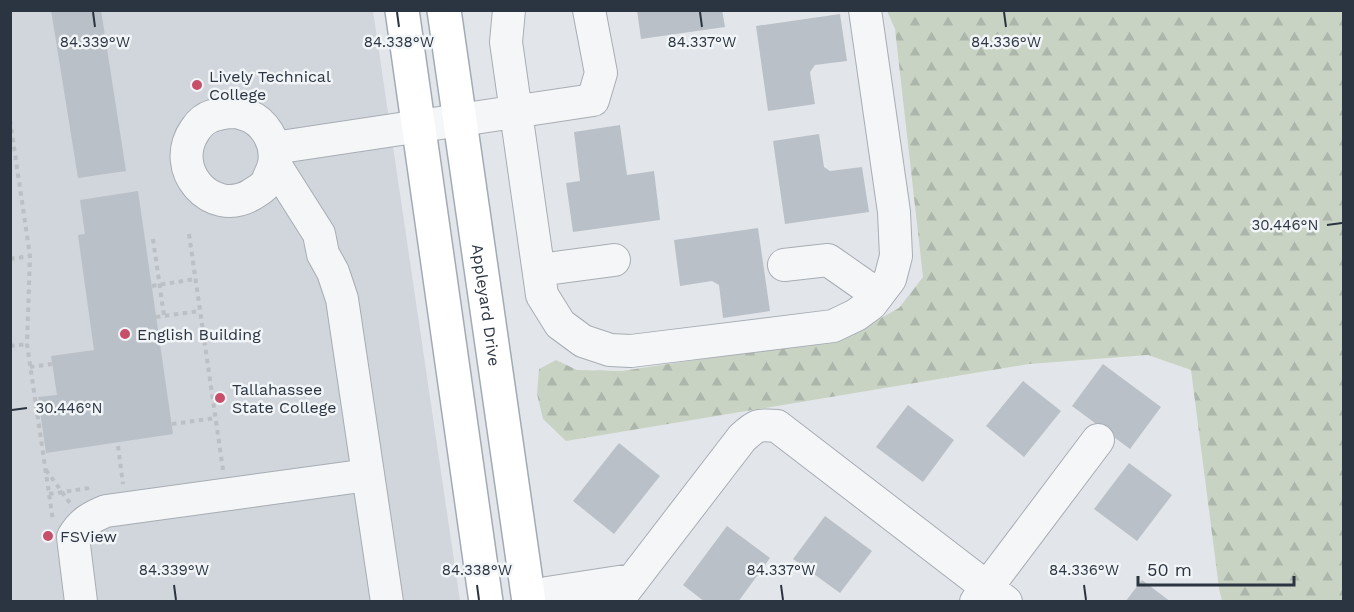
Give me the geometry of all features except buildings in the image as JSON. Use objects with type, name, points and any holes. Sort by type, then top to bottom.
[{"type":"main road","points":[[402,10],[486,602]]},
{"type":"main road","name":"Appleyard Drive","points":[[444,10],[529,602]]},
{"type":"street","points":[[509,10],[506,42],[542,295],[560,324],[583,341],[610,350],[631,351],[833,326],[856,315],[871,304],[890,279],[896,256],[894,212],[865,10]]},
{"type":"street","points":[[387,602],[342,299],[333,272],[323,254],[319,234],[272,165],[418,127],[593,100],[601,73],[589,10]]},
{"type":"street","points":[[538,270],[614,260]]},
{"type":"street","points":[[784,265],[828,260],[878,295]]},
{"type":"street","points":[[539,602],[548,593],[624,591],[742,438],[754,427],[765,425],[777,426],[990,597],[1098,440]]},
{"type":"street","points":[[81,602],[73,537],[78,528],[89,518],[105,511],[368,475]]},
{"type":"path","points":[[10,120],[30,256],[27,344],[54,526]]},
{"type":"path","points":[[189,234],[224,470],[212,471]]},
{"type":"path","points":[[153,239],[164,316]]},
{"type":"path","points":[[10,259],[30,256]]},
{"type":"path","points":[[152,286],[195,279]]},
{"type":"path","points":[[156,317],[200,310]]},
{"type":"path","points":[[10,346],[27,344]]},
{"type":"path","points":[[30,367],[52,364]]},
{"type":"path","points":[[172,424],[216,418]]},
{"type":"path","points":[[113,485],[123,483],[118,446]]},
{"type":"path","points":[[46,470],[85,522]]},
{"type":"path","points":[[49,494],[93,488]]},
{"type":"shaded area","name":"Tallahassee State College","points":[[10,11],[373,11],[460,601],[11,601]]},
{"type":"green space","points":[[887,11],[1343,11],[1343,601],[1222,601],[1191,370],[1148,355],[1029,364],[566,441],[543,419],[537,394],[539,369],[556,360],[577,370],[622,371],[847,337],[899,308],[923,277],[895,29]]},
{"type":"place","name":"Lively Technical College","points":[[197,85]]},
{"type":"place","name":"English Building","points":[[125,334]]},
{"type":"place","name":"Tallahassee State College","points":[[220,398]]},
{"type":"place","name":"FSView","points":[[48,536]]}]
